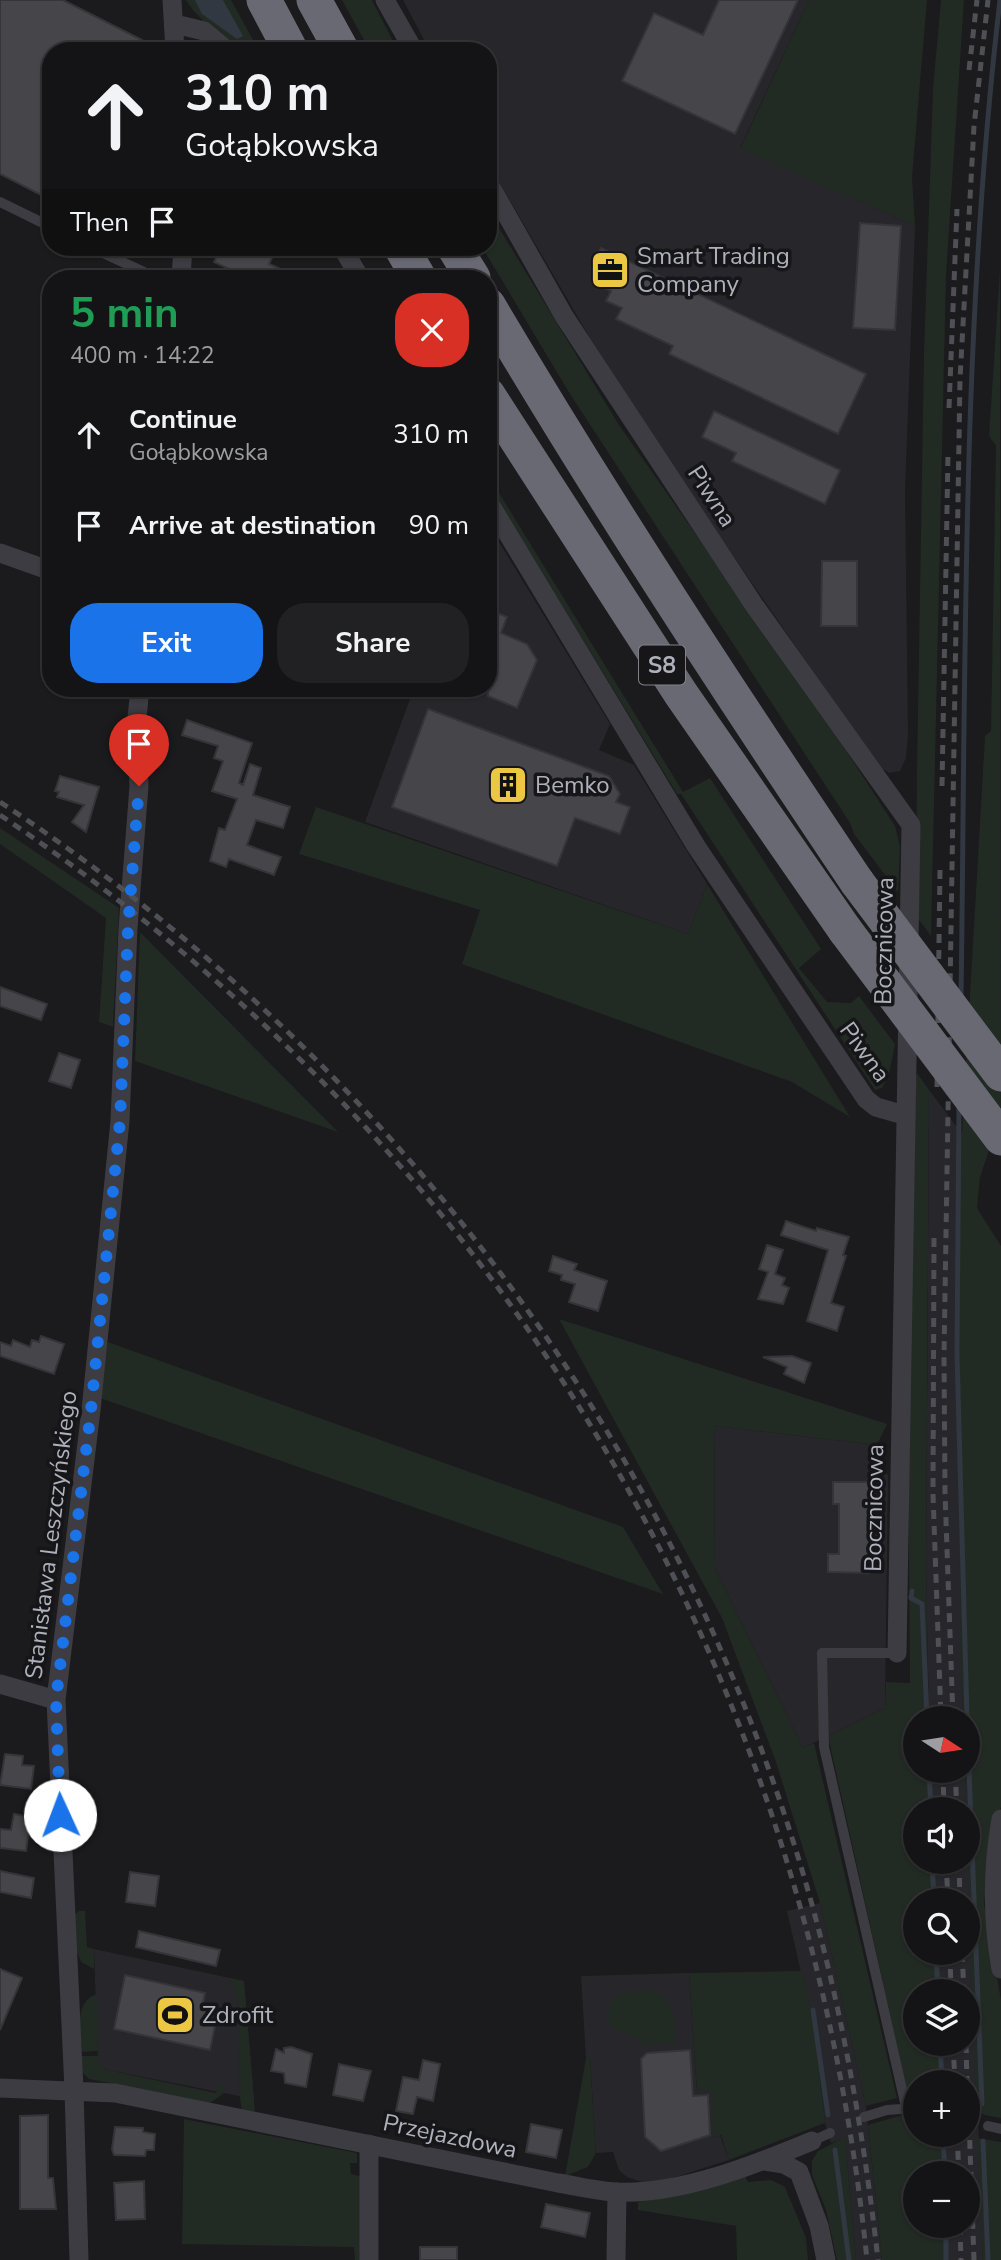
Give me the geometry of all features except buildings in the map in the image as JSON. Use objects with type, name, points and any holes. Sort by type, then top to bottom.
[{"type":"highway","points":[[264,0],[287,42]]},
{"type":"highway","points":[[314,1],[337,42]]},
{"type":"highway","points":[[454,256],[466,270]]},
{"type":"highway","name":"S8","points":[[497,320],[670,598],[857,882],[1001,1074]]},
{"type":"highway","name":"S8","points":[[497,409],[681,694],[771,826],[845,930],[1001,1138]]},
{"type":"street","points":[[172,0],[175,42]]},
{"type":"street","points":[[385,0],[409,42]]},
{"type":"street","points":[[175,24],[204,32],[217,42]]},
{"type":"street","name":"Piwna","points":[[497,198],[572,327],[754,604],[911,825]]},
{"type":"street","name":"Piwna","points":[[497,515],[696,846],[813,1021],[866,1099],[891,1113],[904,1115]]},
{"type":"street","points":[[0,553],[42,568]]},
{"type":"street","name":"Stanisława Leszczyńskiego","points":[[79,2260],[56,1700],[91,1410],[120,1121],[128,928],[139,786],[136,728],[139,697]]},
{"type":"street","name":"Bocznicowa","points":[[897,1653],[911,825]]},
{"type":"street","points":[[0,1684],[56,1700]]},
{"type":"street","points":[[1001,1819],[994,1900],[1001,1969]]},
{"type":"street","name":"Przejazdowa","points":[[0,2088],[115,2093],[558,2183],[617,2192],[648,2191],[681,2185],[765,2161],[821,2137]]},
{"type":"street","points":[[369,2144],[369,2260]]},
{"type":"street","points":[[765,2161],[783,2164],[799,2172],[819,2225],[826,2260]]},
{"type":"street","points":[[616,2260],[617,2192]]},
{"type":"lane","points":[[0,202],[42,223]]},
{"type":"lane","points":[[109,256],[140,270]]},
{"type":"lane","name":"Bocznicowa","points":[[897,1653],[822,1653],[822,1728],[851,1870],[903,2076]]},
{"type":"lane","points":[[864,2117],[903,2110]]},
{"type":"lane","points":[[988,2126],[1001,2129]]},
{"type":"shaded area","points":[[186,0],[231,0],[254,42],[226,42]]},
{"type":"shaded area","points":[[195,0],[223,0],[243,36],[237,39],[202,14]]},
{"type":"shaded area","points":[[342,0],[372,0],[393,42],[365,42]]},
{"type":"shaded area","points":[[403,0],[809,0],[740,148],[915,226],[905,490],[908,735],[906,758],[900,771],[889,773],[878,766],[692,496],[590,338],[497,178],[497,42],[425,42]]},
{"type":"shaded area","points":[[809,0],[927,0],[912,177],[915,226],[740,149]]},
{"type":"shaded area","points":[[941,0],[964,0],[946,275],[931,936],[916,916],[917,771],[924,353],[933,89]]},
{"type":"shaded area","points":[[497,225],[619,425],[827,721],[895,826],[900,847],[898,892],[854,834],[850,823],[570,394],[487,256],[497,256]]},
{"type":"shaded area","points":[[1000,270],[1001,1114],[980,1177],[977,1208],[1001,1246],[1001,1807],[993,1826],[984,1904],[1001,2000],[1001,2118],[980,2112],[980,2070],[975,2070],[974,2056],[980,2056],[980,1979],[972,1979],[971,1965],[980,1965],[980,1888],[969,1888],[968,1874],[980,1874],[980,1797],[966,1797],[965,1783],[980,1783],[980,1706],[963,1706],[956,1237],[985,736],[991,731],[996,446],[989,436]]},
{"type":"shaded area","points":[[497,490],[683,792],[710,778],[821,949],[799,968],[827,1002],[851,1003],[859,996],[895,1044],[889,1074],[882,1088],[875,1090],[681,794],[677,794],[497,499]]},
{"type":"shaded area","points":[[497,539],[610,724],[599,750],[634,765],[707,884],[688,934],[365,822],[411,697],[497,697]]},
{"type":"shaded area","points":[[316,807],[688,934],[707,884],[850,1117],[792,1082],[462,964],[480,910],[299,854]]},
{"type":"shaded area","points":[[0,828],[119,908],[113,1027],[99,1022],[106,918],[0,844]]},
{"type":"shaded area","points":[[140,932],[338,1132],[135,1061]]},
{"type":"shaded area","points":[[917,1073],[929,1090],[926,1571],[929,1706],[903,1706],[903,1783],[930,1783],[930,1797],[903,1797],[903,1874],[931,1874],[932,1888],[903,1888],[903,1965],[936,1965],[936,1979],[903,1979],[903,2056],[941,2056],[941,2070],[903,2070],[903,2073],[828,1736],[885,1708],[886,1682],[910,1683],[908,1425],[913,1088]]},
{"type":"shaded area","points":[[929,1090],[963,1135],[956,1237],[963,1706],[929,1706],[926,1571]]},
{"type":"shaded area","points":[[559,1319],[887,1424],[877,1445],[714,1426],[715,1568],[803,1748],[814,1743],[897,2098],[866,2106],[820,1903],[776,1762],[722,1618]]},
{"type":"shaded area","points":[[105,1341],[623,1527],[663,1594],[100,1398]]},
{"type":"shaded area","points":[[714,1426],[877,1445],[877,1468],[888,1475],[885,1708],[803,1748],[715,1568]]},
{"type":"shaded area","points":[[930,1783],[966,1783],[966,1797],[930,1797]]},
{"type":"shaded area","points":[[931,1874],[970,1874],[970,1888],[932,1888]]},
{"type":"shaded area","points":[[820,1903],[866,2106],[882,2260],[856,2260],[845,2138],[831,2143],[825,2123],[815,2034],[787,1911]]},
{"type":"shaded area","points":[[85,1911],[87,1947],[94,1949],[94,1969],[81,1962],[75,1946],[74,1915]]},
{"type":"shaded area","points":[[94,1949],[244,1981],[254,2099],[108,2070],[98,2065]]},
{"type":"shaded area","points":[[936,1965],[973,1965],[973,1979],[936,1979]]},
{"type":"shaded area","points":[[802,1971],[815,2034],[825,2123],[729,2160],[721,2135],[712,2137],[712,2091],[697,2091],[689,1973]]},
{"type":"shaded area","points":[[689,1973],[697,2091],[712,2090],[712,2137],[720,2135],[729,2160],[666,2180],[645,2183],[627,2177],[619,2170],[613,2152],[596,2153],[581,1976]]},
{"type":"shaded area","points":[[229,1978],[244,1981],[255,2113],[242,2110],[238,2006]]},
{"type":"shaded area","points":[[652,1990],[670,2005],[676,2044],[642,2046],[635,2038],[616,2030],[609,2023],[609,2004],[619,1994]]},
{"type":"shaded area","points":[[97,1994],[98,2051],[82,2052],[81,2011],[89,1998]]},
{"type":"shaded area","points":[[81,2056],[99,2056],[99,2065],[108,2070],[216,2093],[220,2081],[225,2087],[223,2094],[210,2103],[89,2079],[82,2072]]},
{"type":"shaded area","points":[[941,2056],[976,2056],[976,2070],[941,2070]]},
{"type":"shaded area","points":[[586,2058],[590,2058],[596,2153],[588,2167],[565,2176]]},
{"type":"shaded area","points":[[903,2115],[903,2147],[943,2147],[944,2161],[903,2161],[903,2238],[944,2238],[945,2260],[882,2260],[868,2125]]},
{"type":"shaded area","points":[[184,2119],[357,2153],[357,2163],[350,2163],[351,2174],[364,2177],[362,2260],[355,2260],[354,2247],[182,2244]]},
{"type":"shaded area","points":[[845,2137],[856,2260],[837,2260],[826,2210],[812,2175],[812,2161],[818,2151]]},
{"type":"shaded area","points":[[980,2138],[1001,2142],[1001,2260],[983,2260],[978,2161]]},
{"type":"shaded area","points":[[943,2147],[979,2147],[980,2161],[944,2161]]},
{"type":"shaded area","points":[[980,2174],[983,2260],[945,2260],[944,2238],[980,2238]]},
{"type":"shaded area","points":[[745,2176],[748,2182],[771,2180],[785,2187],[806,2238],[808,2260],[737,2260],[736,2226],[638,2210],[638,2202]]},
{"type":"waterway","points":[[961,998],[965,623],[972,373],[987,124],[1000,0]]},
{"type":"waterway","points":[[959,1106],[957,1354],[967,1706]]},
{"type":"waterway","points":[[912,1591],[911,1598],[922,1604],[926,1706]]},
{"type":"waterway","points":[[930,1783],[930,1797]]},
{"type":"waterway","points":[[970,1783],[982,2104]]},
{"type":"waterway","points":[[933,1874],[933,1888]]},
{"type":"waterway","points":[[937,1965],[937,1979]]},
{"type":"waterway","points":[[813,2010],[828,2115]]},
{"type":"waterway","points":[[941,2056],[941,2070]]},
{"type":"waterway","points":[[983,2141],[988,2260]]},
{"type":"waterway","points":[[944,2147],[944,2161]]},
{"type":"waterway","points":[[835,2150],[849,2260]]},
{"type":"waterway","points":[[946,2238],[946,2260]]},
{"type":"railway","points":[[969,70],[977,0]]},
{"type":"railway","points":[[953,1706],[945,1493],[944,1356],[960,379],[974,126],[988,0]]},
{"type":"railway","points":[[949,408],[957,209]]},
{"type":"railway","points":[[942,786],[948,454]]},
{"type":"railway","points":[[0,802],[138,902],[268,1013],[387,1134],[495,1266],[591,1406],[675,1554],[746,1709],[802,1870],[828,1966],[849,2063],[878,2260]]},
{"type":"railway","points":[[0,815],[179,949],[338,1098],[478,1262],[598,1438],[698,1628],[776,1828],[833,2039],[867,2260]]},
{"type":"railway","points":[[937,1087],[940,870]]},
{"type":"railway","points":[[934,1238],[933,1494],[941,1706]]},
{"type":"railway","points":[[943,1783],[944,1797]]},
{"type":"railway","points":[[956,1783],[956,1797]]},
{"type":"railway","points":[[947,1874],[947,1888]]},
{"type":"railway","points":[[959,1874],[960,1888]]},
{"type":"railway","points":[[950,1965],[951,1979]]},
{"type":"railway","points":[[963,1965],[963,1979]]},
{"type":"railway","points":[[954,2056],[954,2070]]},
{"type":"railway","points":[[966,2056],[967,2070]]},
{"type":"railway","points":[[958,2147],[958,2161]]},
{"type":"railway","points":[[970,2147],[974,2260]]},
{"type":"railway","points":[[960,2238],[961,2260]]},
{"type":"place","name":"Smart Trading Company","points":[[610,270]]},
{"type":"place","name":"Bemko","points":[[508,785]]},
{"type":"place","name":"Zdrofit","points":[[175,2015]]},
{"type":"route","points":[[60,1815],[56,1700],[91,1410],[120,1121],[128,928],[139,786]]}]
